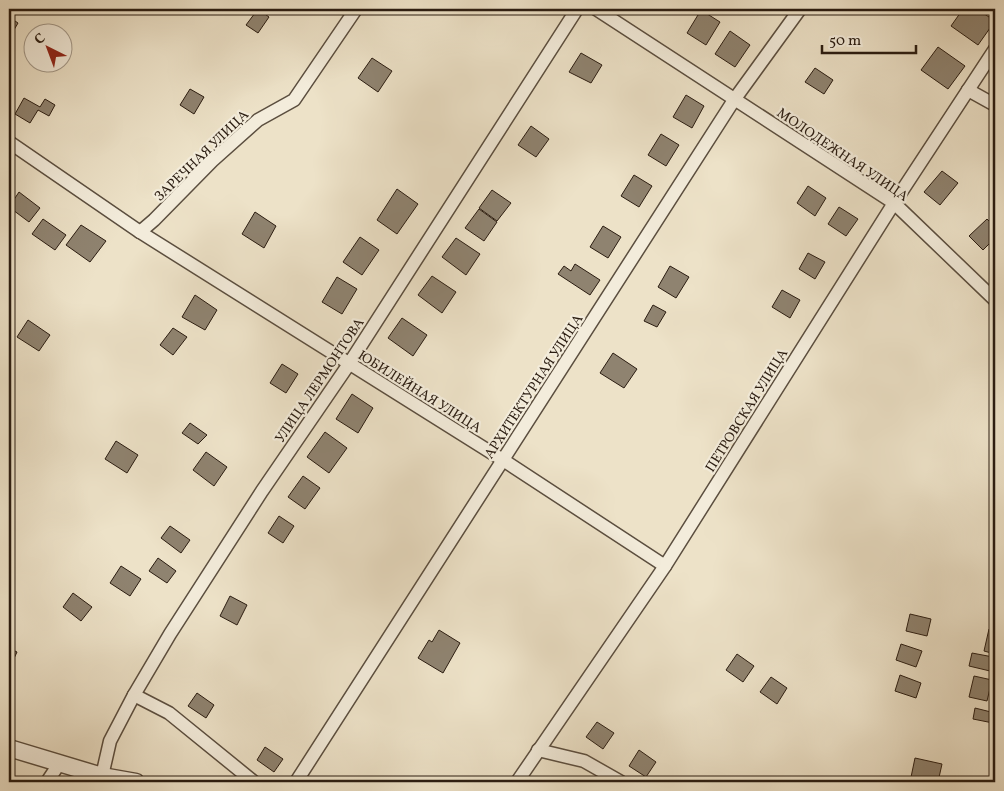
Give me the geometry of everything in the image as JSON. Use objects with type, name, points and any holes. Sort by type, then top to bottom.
[{"type":"street","name":"ЗАРЕЧНАЯ УЛИЦА","points":[[140,232],[212,161],[258,120],[294,100],[356,9]]},
{"type":"street","name":"УЛИЦА ЛЕРМОНТОВА","points":[[102,776],[110,741],[134,695],[170,634],[262,491],[350,364],[577,9]]},
{"type":"street","name":"МОЛОДЕЖНАЯ УЛИЦА","points":[[596,9],[894,203],[995,300]]},
{"type":"street","name":"АРХИТЕКТУРНАЯ УЛИЦА","points":[[296,782],[734,100],[800,9]]},
{"type":"street","name":"ПЕТРОВСКАЯ УЛИЦА","points":[[517,782],[665,566],[894,203],[995,49]]},
{"type":"street","points":[[968,90],[995,105]]},
{"type":"street","name":"ЮБИЛЕЙНАЯ УЛИЦА","points":[[9,142],[140,232],[503,460],[665,566]]},
{"type":"street","points":[[134,695],[169,713],[254,782]]},
{"type":"street","points":[[9,748],[102,776],[136,782]]},
{"type":"street","points":[[538,750],[584,761],[621,782]]},
{"type":"street","points":[[47,782],[59,764]]},
{"type":"building","points":[[258,9],[269,17],[258,33],[246,25]]},
{"type":"building","points":[[963,9],[977,9],[995,21],[978,45],[951,26]]},
{"type":"building","points":[[701,10],[720,22],[706,45],[687,33]]},
{"type":"building","points":[[9,17],[18,23],[11,35],[9,35]]},
{"type":"building","points":[[730,31],[750,45],[735,67],[715,54]]},
{"type":"building","points":[[938,47],[965,66],[948,89],[921,70]]},
{"type":"building","points":[[581,53],[602,65],[591,83],[569,72]]},
{"type":"building","points":[[372,58],[392,71],[378,92],[358,78]]},
{"type":"building","points":[[815,68],[833,80],[824,94],[805,82]]},
{"type":"building","points":[[190,89],[204,97],[194,114],[180,105]]},
{"type":"building","points":[[686,95],[704,106],[692,128],[673,117]]},
{"type":"building","points":[[24,98],[40,107],[45,99],[55,105],[49,116],[38,110],[30,123],[15,114]]},
{"type":"building","points":[[531,126],[549,139],[536,157],[518,145]]},
{"type":"building","points":[[661,134],[679,145],[666,166],[648,155]]},
{"type":"building","points":[[942,171],[958,183],[940,205],[924,192]]},
{"type":"building","points":[[634,175],[652,186],[639,207],[621,196]]},
{"type":"building","points":[[808,186],[826,198],[815,216],[797,203]]},
{"type":"building","points":[[397,189],[418,204],[397,234],[377,220]]},
{"type":"building","points":[[492,190],[511,203],[497,221],[479,208]]},
{"type":"building","points":[[19,192],[40,208],[29,222],[9,207]]},
{"type":"building","points":[[839,207],[858,219],[846,236],[828,224]]},
{"type":"building","points":[[479,209],[497,222],[484,241],[465,228]]},
{"type":"building","points":[[255,212],[276,226],[264,248],[242,234]]},
{"type":"building","points":[[43,219],[66,235],[55,250],[32,234]]},
{"type":"building","points":[[987,219],[995,227],[995,238],[983,250],[969,236]]},
{"type":"building","points":[[81,225],[106,241],[90,262],[66,245]]},
{"type":"building","points":[[603,226],[621,237],[608,258],[590,247]]},
{"type":"building","points":[[360,237],[379,250],[362,275],[343,262]]},
{"type":"building","points":[[456,238],[480,254],[466,275],[442,257]]},
{"type":"building","points":[[808,253],[825,262],[815,279],[799,269]]},
{"type":"building","points":[[575,264],[600,280],[590,295],[558,274],[564,266],[571,271]]},
{"type":"building","points":[[670,266],[689,277],[676,298],[658,287]]},
{"type":"building","points":[[432,276],[456,292],[442,313],[418,295]]},
{"type":"building","points":[[337,277],[357,289],[342,314],[322,302]]},
{"type":"building","points":[[782,290],[800,300],[790,318],[772,307]]},
{"type":"building","points":[[195,295],[217,310],[205,330],[182,317]]},
{"type":"building","points":[[653,305],[666,312],[657,327],[644,321]]},
{"type":"building","points":[[402,318],[427,335],[413,356],[388,338]]},
{"type":"building","points":[[28,320],[50,335],[39,351],[17,337]]},
{"type":"building","points":[[173,328],[187,337],[173,355],[160,345]]},
{"type":"building","points":[[613,353],[637,369],[624,388],[600,373]]},
{"type":"building","points":[[282,364],[298,374],[286,393],[270,383]]},
{"type":"building","points":[[352,394],[373,408],[358,433],[336,419]]},
{"type":"building","points":[[190,423],[207,435],[198,444],[182,433]]},
{"type":"building","points":[[325,432],[347,448],[329,473],[307,457]]},
{"type":"building","points":[[116,441],[138,455],[127,473],[105,459]]},
{"type":"building","points":[[206,452],[227,467],[214,486],[193,470]]},
{"type":"building","points":[[303,476],[320,488],[305,509],[288,497]]},
{"type":"building","points":[[279,516],[294,526],[283,543],[268,533]]},
{"type":"building","points":[[170,526],[190,540],[181,553],[161,538]]},
{"type":"building","points":[[158,558],[176,571],[167,583],[149,571]]},
{"type":"building","points":[[121,566],[141,579],[130,596],[110,583]]},
{"type":"building","points":[[73,593],[92,607],[81,621],[63,607]]},
{"type":"building","points":[[230,596],[247,605],[237,625],[220,616]]},
{"type":"building","points":[[910,614],[931,619],[927,636],[906,631]]},
{"type":"building","points":[[989,629],[995,631],[995,654],[984,651]]},
{"type":"building","points":[[439,630],[460,643],[443,673],[418,658],[429,640],[432,642]]},
{"type":"building","points":[[901,644],[922,651],[916,667],[896,660]]},
{"type":"building","points":[[9,648],[17,652],[9,669]]},
{"type":"building","points":[[972,653],[993,657],[990,671],[969,666]]},
{"type":"building","points":[[737,654],[754,666],[743,682],[726,670]]},
{"type":"building","points":[[900,675],[921,683],[916,698],[895,691]]},
{"type":"building","points":[[974,676],[992,680],[987,701],[969,697]]},
{"type":"building","points":[[771,677],[787,688],[777,704],[760,692]]},
{"type":"building","points":[[197,693],[214,705],[206,718],[188,706]]},
{"type":"building","points":[[975,708],[995,713],[993,723],[973,719]]},
{"type":"building","points":[[597,722],[614,733],[603,749],[586,737]]},
{"type":"building","points":[[265,747],[283,759],[274,772],[257,760]]},
{"type":"building","points":[[639,750],[656,762],[646,777],[629,766]]},
{"type":"building","points":[[915,758],[942,764],[938,782],[910,782]]}]
